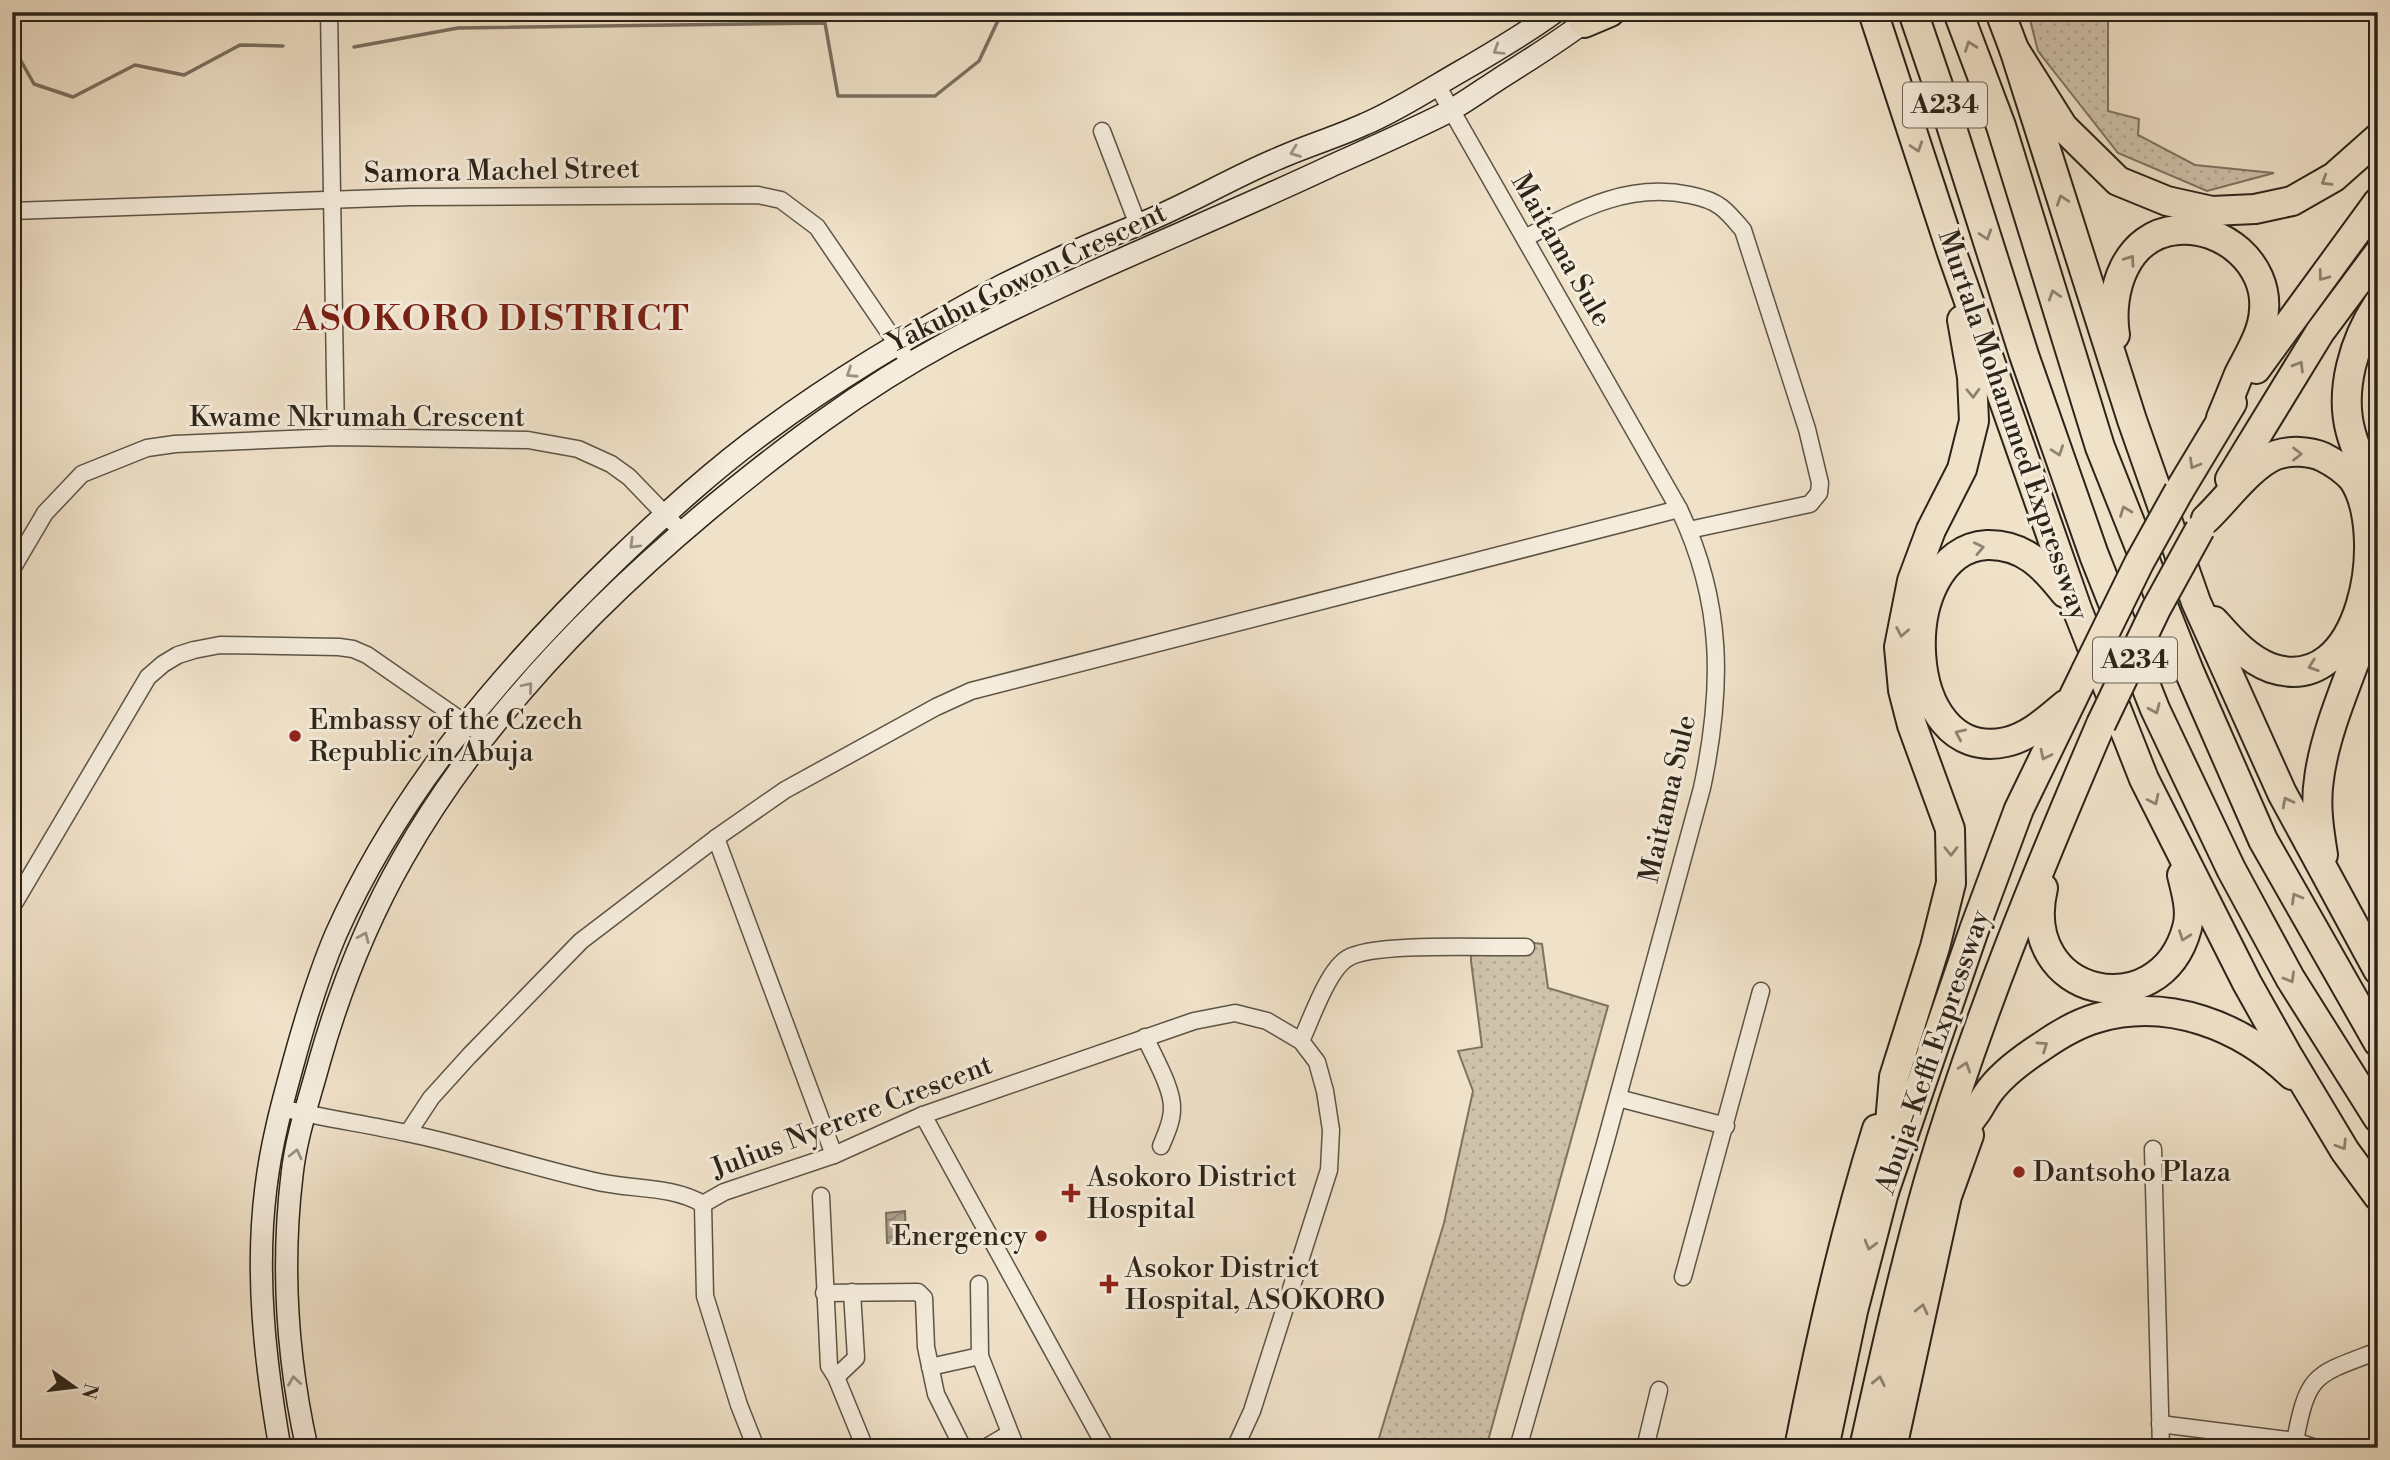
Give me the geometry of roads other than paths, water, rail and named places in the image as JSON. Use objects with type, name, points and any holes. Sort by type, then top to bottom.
[{"type":"highway","points":[[1591,17],[1611,12]]},
{"type":"highway","name":"Murtala Mohammed Expressway","points":[[1913,12],[2024,355],[2094,555],[2155,709],[2231,869],[2290,978],[2378,1118]]},
{"type":"highway","name":"A234","points":[[1958,12],[2001,126],[2100,447],[2189,671],[2263,840],[2378,1042]]},
{"type":"highway","points":[[2000,12],[2132,420],[2196,602],[2282,793],[2378,970]]},
{"type":"highway","name":"Murtala Mohammed Expressway","points":[[1873,14],[1952,253],[2077,609],[2144,779],[2247,983],[2345,1151],[2378,1196]]},
{"type":"highway","points":[[2014,49],[2063,127],[2118,181],[2167,201],[2212,211],[2255,209],[2292,201],[2334,177],[2378,138]]},
{"type":"highway","name":"A234","points":[[2221,418],[2378,202]]},
{"type":"highway","points":[[2132,420],[2115,333],[2113,303],[2118,281],[2130,256],[2152,239],[2178,230],[2204,232],[2230,243],[2250,260],[2262,284],[2264,308],[2259,333],[2221,418]]},
{"type":"highway","points":[[1870,1193],[1886,1144],[1894,1077],[1935,947],[1951,883],[1950,829],[1912,725],[1903,690],[1899,647],[1912,581],[1931,530],[1962,469],[1974,421],[1972,377],[1952,253]]},
{"type":"highway","name":"A234","points":[[2203,524],[2320,332],[2378,254]]},
{"type":"highway","points":[[2378,304],[2357,346],[2349,376],[2347,405],[2351,432],[2378,511]]},
{"type":"highway","name":"Abuja-Keffi Expressway","points":[[1799,1448],[1812,1384],[1870,1193],[1915,1099],[2019,809],[2139,563],[2221,418]]},
{"type":"highway","points":[[2196,602],[2241,651],[2269,667],[2285,671],[2302,670],[2329,659],[2340,650],[2360,612],[2369,585],[2372,559],[2367,519],[2354,481],[2339,465],[2318,455],[2297,452],[2278,455],[2262,462],[2203,524]]},
{"type":"highway","name":"Abuja-Keffi Expressway","points":[[1864,1448],[1886,1348],[1964,1110],[2009,948],[2101,724],[2156,609],[2203,524]]},
{"type":"highway","points":[[2072,699],[2037,728],[2006,742],[1986,744],[1950,730],[1934,710],[1926,685],[1922,656],[1923,626],[1929,594],[1939,572],[1958,555],[1977,546],[2015,548],[2031,556],[2047,569],[2077,609]]},
{"type":"highway","points":[[2326,875],[2318,811],[2320,771],[2324,750],[2378,597]]},
{"type":"highway","points":[[2189,671],[2267,760]]},
{"type":"highway","points":[[2057,828],[2040,900],[2039,925],[2045,947],[2059,967],[2077,980],[2101,988],[2119,989],[2137,985],[2156,976],[2175,957],[2188,927],[2188,905],[2176,845]]},
{"type":"highway","points":[[2231,869],[2243,916],[2288,1056]]},
{"type":"highway","points":[[1938,1188],[1964,1110],[2017,1065],[2066,1030],[2097,1018],[2135,1011],[2174,1014],[2211,1023],[2242,1036],[2276,1060],[2309,1092]]},
{"type":"highway","name":"Abuja-Keffi Expressway","points":[[1824,1448],[1853,1311],[1870,1193],[1894,1077]]},
{"type":"highway","points":[[1886,1144],[1915,1099]]},
{"type":"highway","name":"Abuja-Keffi Expressway","points":[[1892,1448],[1938,1188]]},
{"type":"main road","name":"Yakubu Gowon Crescent","points":[[280,1448],[264,1343],[261,1264],[265,1192],[271,1149],[281,1108],[312,1001],[333,940],[353,897],[408,801],[466,724],[569,606],[666,514],[767,430],[897,343],[1005,284],[1106,236],[1138,225],[1277,159],[1365,124],[1409,103],[1481,61],[1555,12]]},
{"type":"main road","name":"Yakubu Gowon Crescent","points":[[307,1448],[291,1358],[287,1290],[288,1219],[293,1169],[329,1027],[377,908],[429,814],[485,738],[568,640],[682,532],[789,443],[865,391],[1017,307],[1287,187],[1450,110],[1591,17]]},
{"type":"street","points":[[329,12],[336,437]]},
{"type":"street","name":"Maitama Sule","points":[[1437,85],[1679,509],[1704,572],[1713,615],[1717,702],[1702,788],[1618,1098],[1518,1448]]},
{"type":"street","points":[[1102,131],[1138,225]]},
{"type":"street","points":[[1525,238],[1621,195],[1651,190],[1701,197],[1719,205],[1743,230],[1807,429],[1820,483],[1819,493],[1810,504],[1689,530]]},
{"type":"street","name":"Samora Machel Street","points":[[12,211],[437,197],[758,195],[781,200],[817,227],[910,364]]},
{"type":"street","name":"Kwame Nkrumah Crescent","points":[[12,569],[45,513],[82,474],[147,448],[174,444],[336,437],[528,440],[578,449],[611,464],[629,477],[682,532]]},
{"type":"street","points":[[408,1133],[439,1090],[555,965],[581,941],[716,838],[785,790],[936,707],[971,691],[1679,509]]},
{"type":"street","points":[[12,907],[148,677],[178,655],[220,645],[353,649],[366,655],[485,738]]},
{"type":"street","points":[[716,838],[834,1155]]},
{"type":"street","points":[[1235,1448],[1252,1411],[1329,1170],[1331,1130],[1325,1091],[1317,1062],[1301,1041],[1329,980],[1348,958],[1381,949],[1526,947]]},
{"type":"street","points":[[1683,1277],[1761,991]]},
{"type":"street","name":"Julius Nyerere Crescent","points":[[281,1108],[408,1133],[595,1182],[673,1192],[703,1204],[724,1192],[834,1155],[923,1115],[1194,1021],[1234,1013],[1267,1021],[1301,1041]]},
{"type":"street","points":[[1145,1037],[1170,1095],[1172,1108],[1170,1125],[1161,1146]]},
{"type":"street","points":[[1618,1098],[1726,1126]]},
{"type":"street","points":[[923,1115],[1105,1448]]},
{"type":"street","points":[[2152,1149],[2161,1448]]},
{"type":"street","points":[[821,1196],[829,1366],[865,1448]]},
{"type":"street","points":[[703,1204],[705,1296],[739,1405],[756,1448]]},
{"type":"street","points":[[979,1283],[980,1356],[1012,1441],[985,1448]]},
{"type":"street","points":[[836,1377],[856,1359],[852,1292]]},
{"type":"street","points":[[824,1293],[918,1292],[924,1298],[930,1367],[936,1394],[964,1448]]},
{"type":"street","points":[[2295,1441],[2302,1404],[2310,1386],[2319,1376],[2378,1351]]},
{"type":"street","points":[[930,1367],[980,1356]]},
{"type":"street","points":[[1644,1448],[1659,1390]]},
{"type":"street","points":[[2160,1424],[2295,1441],[2316,1448]]},
{"type":"water","points":[[905,1211],[906,1242],[887,1243],[886,1213]]},
{"type":"waterway","points":[[354,47],[458,28],[825,23],[838,96],[935,96],[979,61],[1002,12]]},
{"type":"waterway","points":[[12,45],[34,84],[73,97],[135,65],[184,75],[240,45],[283,46]]},
{"type":"place","name":"Embassy of the Czech Republic in Abuja","points":[[295,736]]},
{"type":"place","name":"Dantsoho Plaza","points":[[2019,1172]]},
{"type":"place","name":"Asokoro District Hospital","points":[[1071,1193]]},
{"type":"place","name":"Energency","points":[[1041,1236]]},
{"type":"place","name":"Asokor District Hospital, ASOKORO","points":[[1109,1284]]},
{"type":"district","name":"ASOKORO DISTRICT","points":[[492,319]]}]
